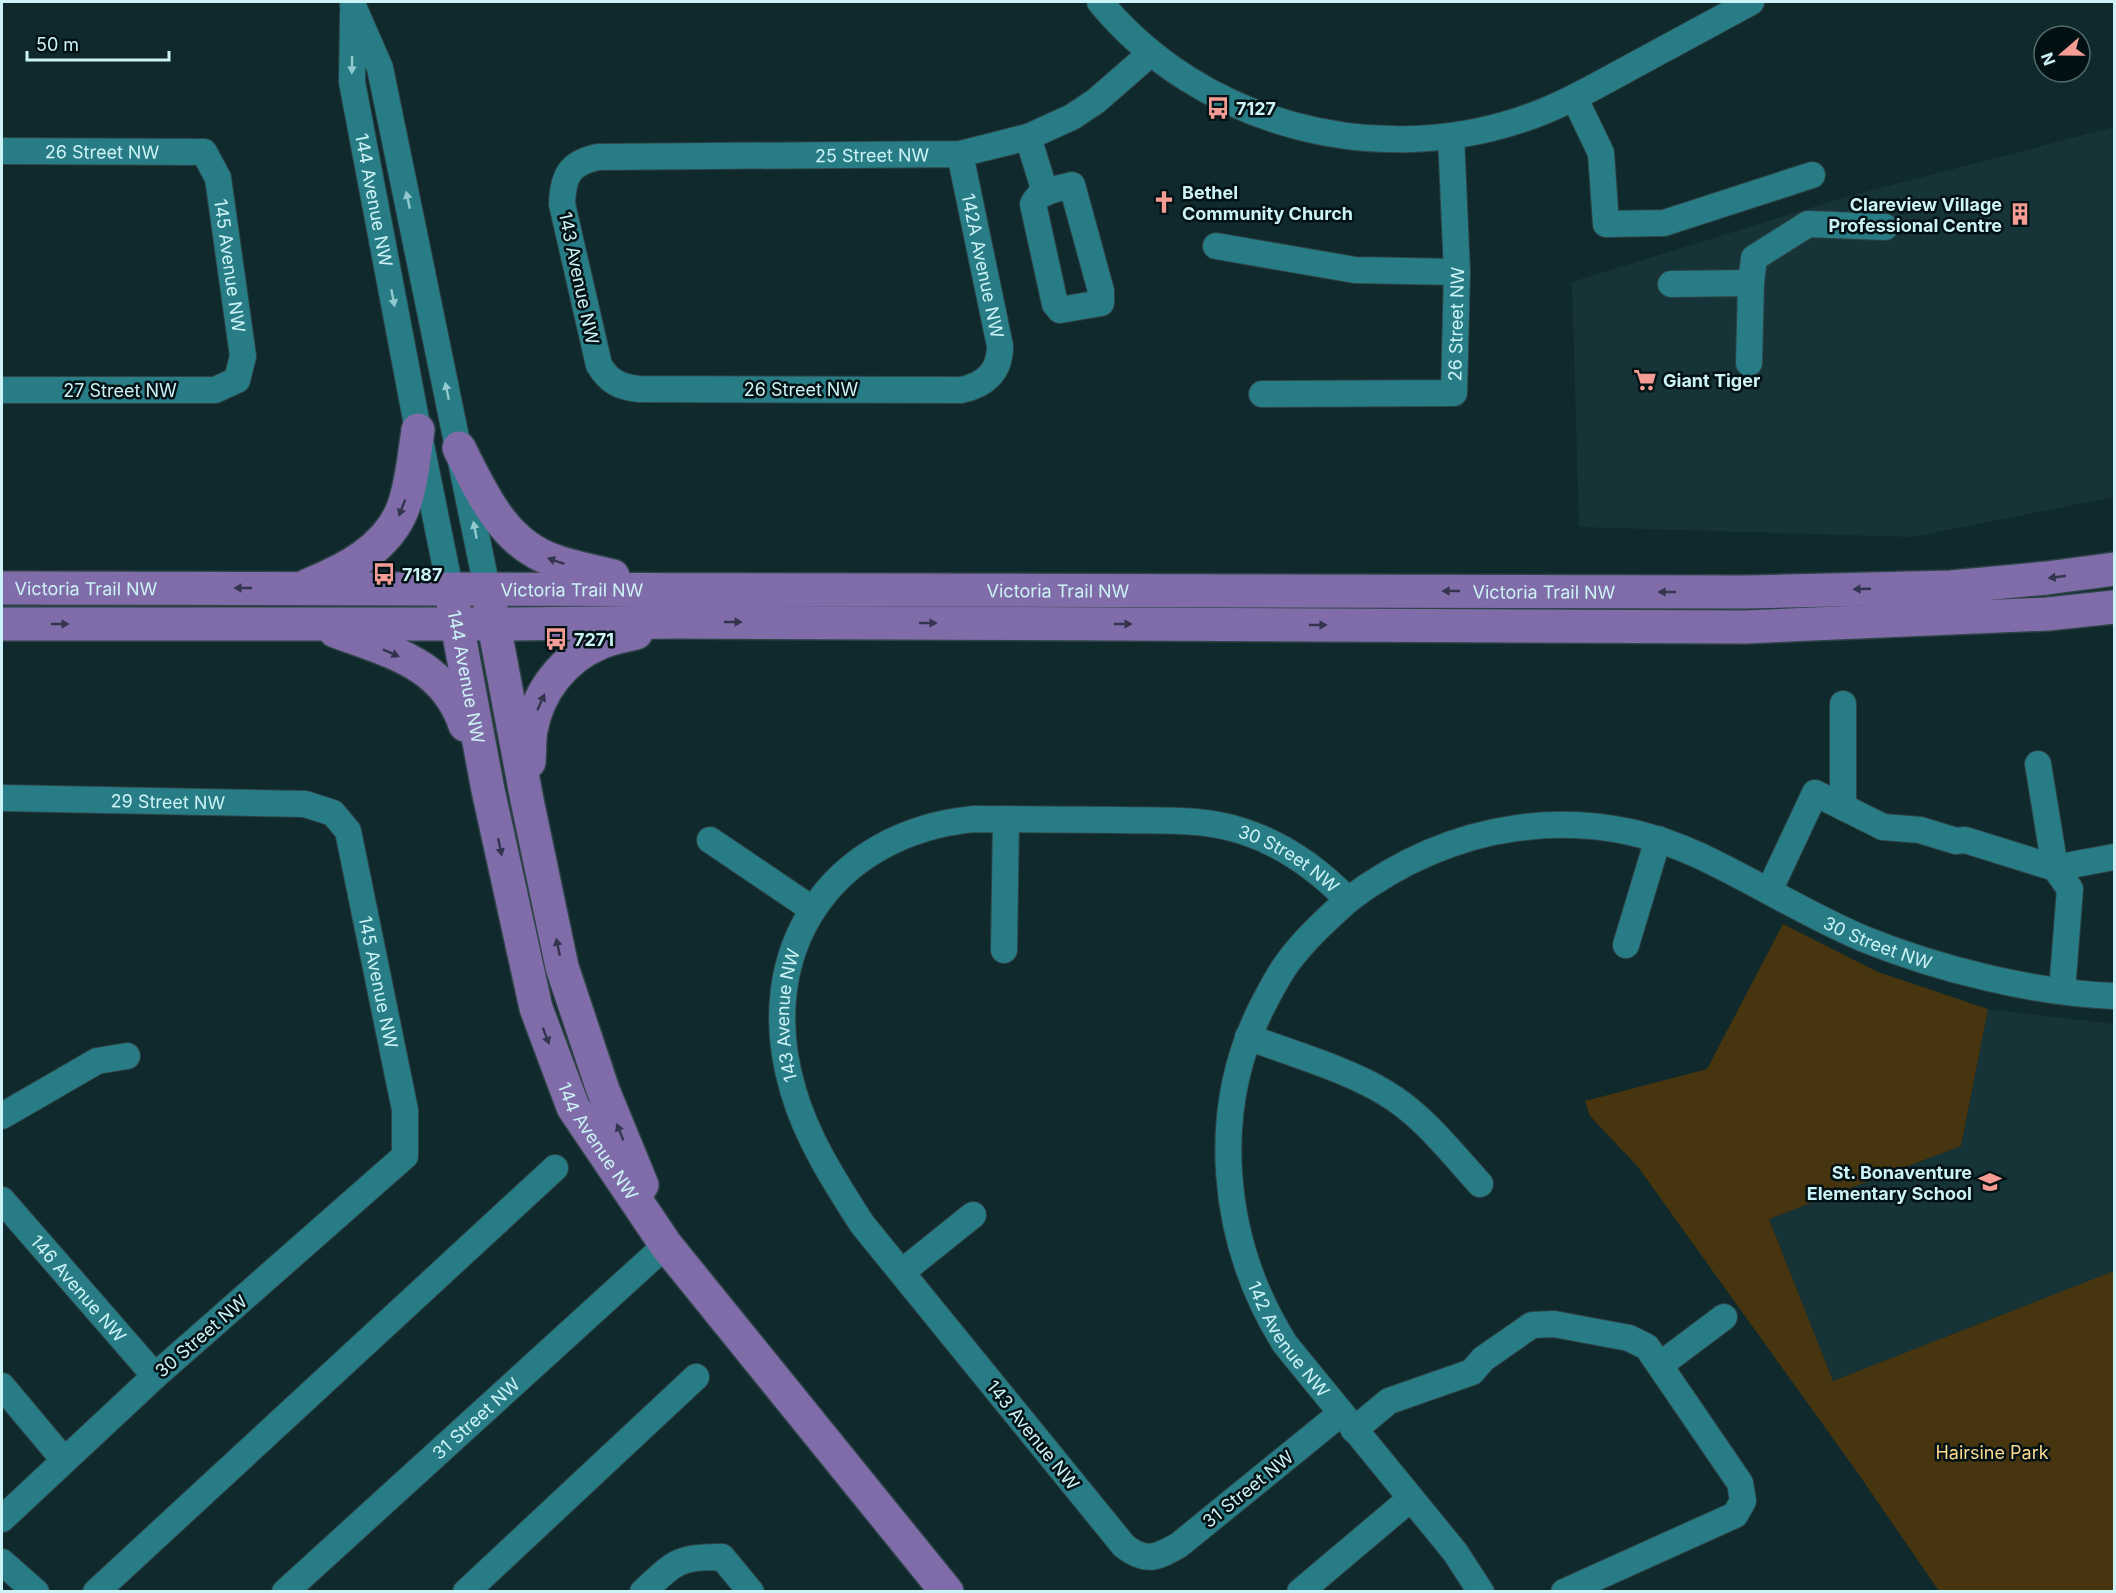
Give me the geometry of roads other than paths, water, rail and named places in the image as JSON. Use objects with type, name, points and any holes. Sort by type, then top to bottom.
[{"type":"main road","points":[[302,588],[327,578],[359,560],[387,534],[403,507],[418,430]]},
{"type":"main road","points":[[459,448],[502,525],[517,540],[536,553],[575,567],[674,589]]},
{"type":"main road","name":"Victoria Trail NW","points":[[2,588],[1746,592],[1951,587],[2115,569]]},
{"type":"main road","name":"144 Avenue NW","points":[[450,588],[488,790],[536,1008],[573,1107],[666,1245],[947,1592]]},
{"type":"main road","name":"144 Avenue NW","points":[[487,588],[527,800],[562,967],[603,1090],[666,1245]]},
{"type":"main road","name":"Victoria Trail NW","points":[[2,624],[675,622],[1745,627],[2048,614],[2115,607]]},
{"type":"main road","points":[[527,800],[531,730],[541,700],[557,674],[573,658],[601,642],[675,622]]},
{"type":"main road","points":[[317,624],[389,651],[424,668],[439,680],[452,696],[462,715],[488,790]]},
{"type":"street","points":[[1100,2],[1151,53],[1218,96],[1256,114],[1316,132],[1397,139],[1451,136],[1489,130],[1575,99],[1751,2]]},
{"type":"street","name":"144 Avenue NW","points":[[353,4],[352,82],[450,588]]},
{"type":"street","name":"144 Avenue NW","points":[[353,4],[380,68],[487,588]]},
{"type":"street","name":"25 Street NW","points":[[568,172],[577,164],[598,157],[960,154],[1028,137],[1072,117],[1096,101],[1151,53]]},
{"type":"street","points":[[1575,99],[1601,153],[1606,224],[1664,223],[1812,175]]},
{"type":"street","name":"26 Street NW","points":[[1262,394],[1454,393],[1457,272],[1451,136]]},
{"type":"street","points":[[1028,137],[1045,192]]},
{"type":"street","name":"26 Street NW","points":[[2,151],[204,152]]},
{"type":"street","name":"145 Avenue NW","points":[[204,152],[218,178],[243,356],[237,380]]},
{"type":"street","name":"142A Avenue NW","points":[[960,154],[1000,346],[1000,359],[991,376]]},
{"type":"street","name":"143 Avenue NW","points":[[568,172],[562,204],[595,355],[610,380]]},
{"type":"street","points":[[1749,363],[1751,283],[1754,258],[1808,224],[1886,227]]},
{"type":"street","points":[[1216,246],[1355,270],[1457,272]]},
{"type":"street","points":[[1671,284],[1751,283]]},
{"type":"street","name":"26 Street NW","points":[[610,380],[626,387],[639,389],[961,390],[991,376]]},
{"type":"street","name":"27 Street NW","points":[[2,390],[215,390],[237,380]]},
{"type":"street","points":[[1843,704],[1844,807]]},
{"type":"street","points":[[2038,764],[2055,868],[2070,889],[2062,991]]},
{"type":"street","points":[[1769,891],[1815,793],[1883,827],[1920,830],[1956,841],[1965,840],[2055,868],[2115,857]]},
{"type":"street","name":"29 Street NW","points":[[2,798],[305,804],[333,813]]},
{"type":"street","name":"145 Avenue NW","points":[[333,813],[348,831],[405,1110],[405,1156]]},
{"type":"street","points":[[1004,951],[1006,819]]},
{"type":"street","name":"30 Street NW","points":[[812,909],[853,866],[891,840],[955,821],[1006,819],[1167,821],[1221,826],[1242,831],[1294,855],[1316,869],[1348,900],[1381,875],[1420,856],[1472,836],[1504,829],[1566,825],[1597,826],[1658,839],[1699,855],[1864,939],[1912,956],[2020,985],[2115,996]]},
{"type":"street","points":[[1626,945],[1658,839]]},
{"type":"street","points":[[710,840],[812,909]]},
{"type":"street","name":"142 Avenue NW","points":[[1348,900],[1287,962],[1258,1013],[1248,1037],[1232,1093],[1229,1118],[1229,1187],[1248,1270],[1271,1321],[1302,1367],[1455,1552],[1481,1592]]},
{"type":"street","name":"143 Avenue NW","points":[[812,909],[793,951],[783,997],[783,1043],[789,1074],[801,1114],[826,1166],[862,1224],[1124,1546],[1139,1556],[1151,1558]]},
{"type":"street","points":[[1248,1037],[1350,1076],[1384,1092],[1420,1119],[1480,1184]]},
{"type":"street","points":[[2,1116],[97,1061],[127,1056]]},
{"type":"street","name":"30 Street NW","points":[[2,1519],[155,1376],[405,1156]]},
{"type":"street","points":[[96,1592],[555,1168]]},
{"type":"street","name":"146 Avenue NW","points":[[2,1200],[155,1376]]},
{"type":"street","points":[[902,1272],[973,1215]]},
{"type":"street","name":"31 Street NW","points":[[285,1592],[666,1245]]},
{"type":"street","points":[[1660,1365],[1724,1317]]},
{"type":"street","name":"31 Street NW","points":[[1151,1558],[1179,1545],[1347,1422],[1389,1401],[1472,1372],[1483,1359],[1532,1325],[1554,1324],[1629,1338],[1647,1347],[1740,1483],[1743,1501],[1735,1515],[1564,1592]]},
{"type":"street","points":[[466,1592],[696,1377]]},
{"type":"street","points":[[2,1386],[64,1460]]},
{"type":"street","points":[[1316,1586],[1410,1498]]},
{"type":"street","points":[[644,1592],[674,1564],[698,1557],[722,1557],[751,1592]]},
{"type":"street","points":[[2,1562],[36,1592]]},
{"type":"place","name":"7127","points":[[1218,108]]},
{"type":"place","name":"Bethel Community Church","points":[[1164,202]]},
{"type":"place","name":"Clareview Village Professional Centre","points":[[2020,214]]},
{"type":"place","name":"Giant Tiger","points":[[1645,380]]},
{"type":"place","name":"7187","points":[[384,574]]},
{"type":"place","name":"7271","points":[[556,639]]},
{"type":"place","name":"St. Bonaventure Elementary School","points":[[1990,1182]]},
{"type":"park label","name":"Hairsine Park","points":[[1992,1452]]}]
